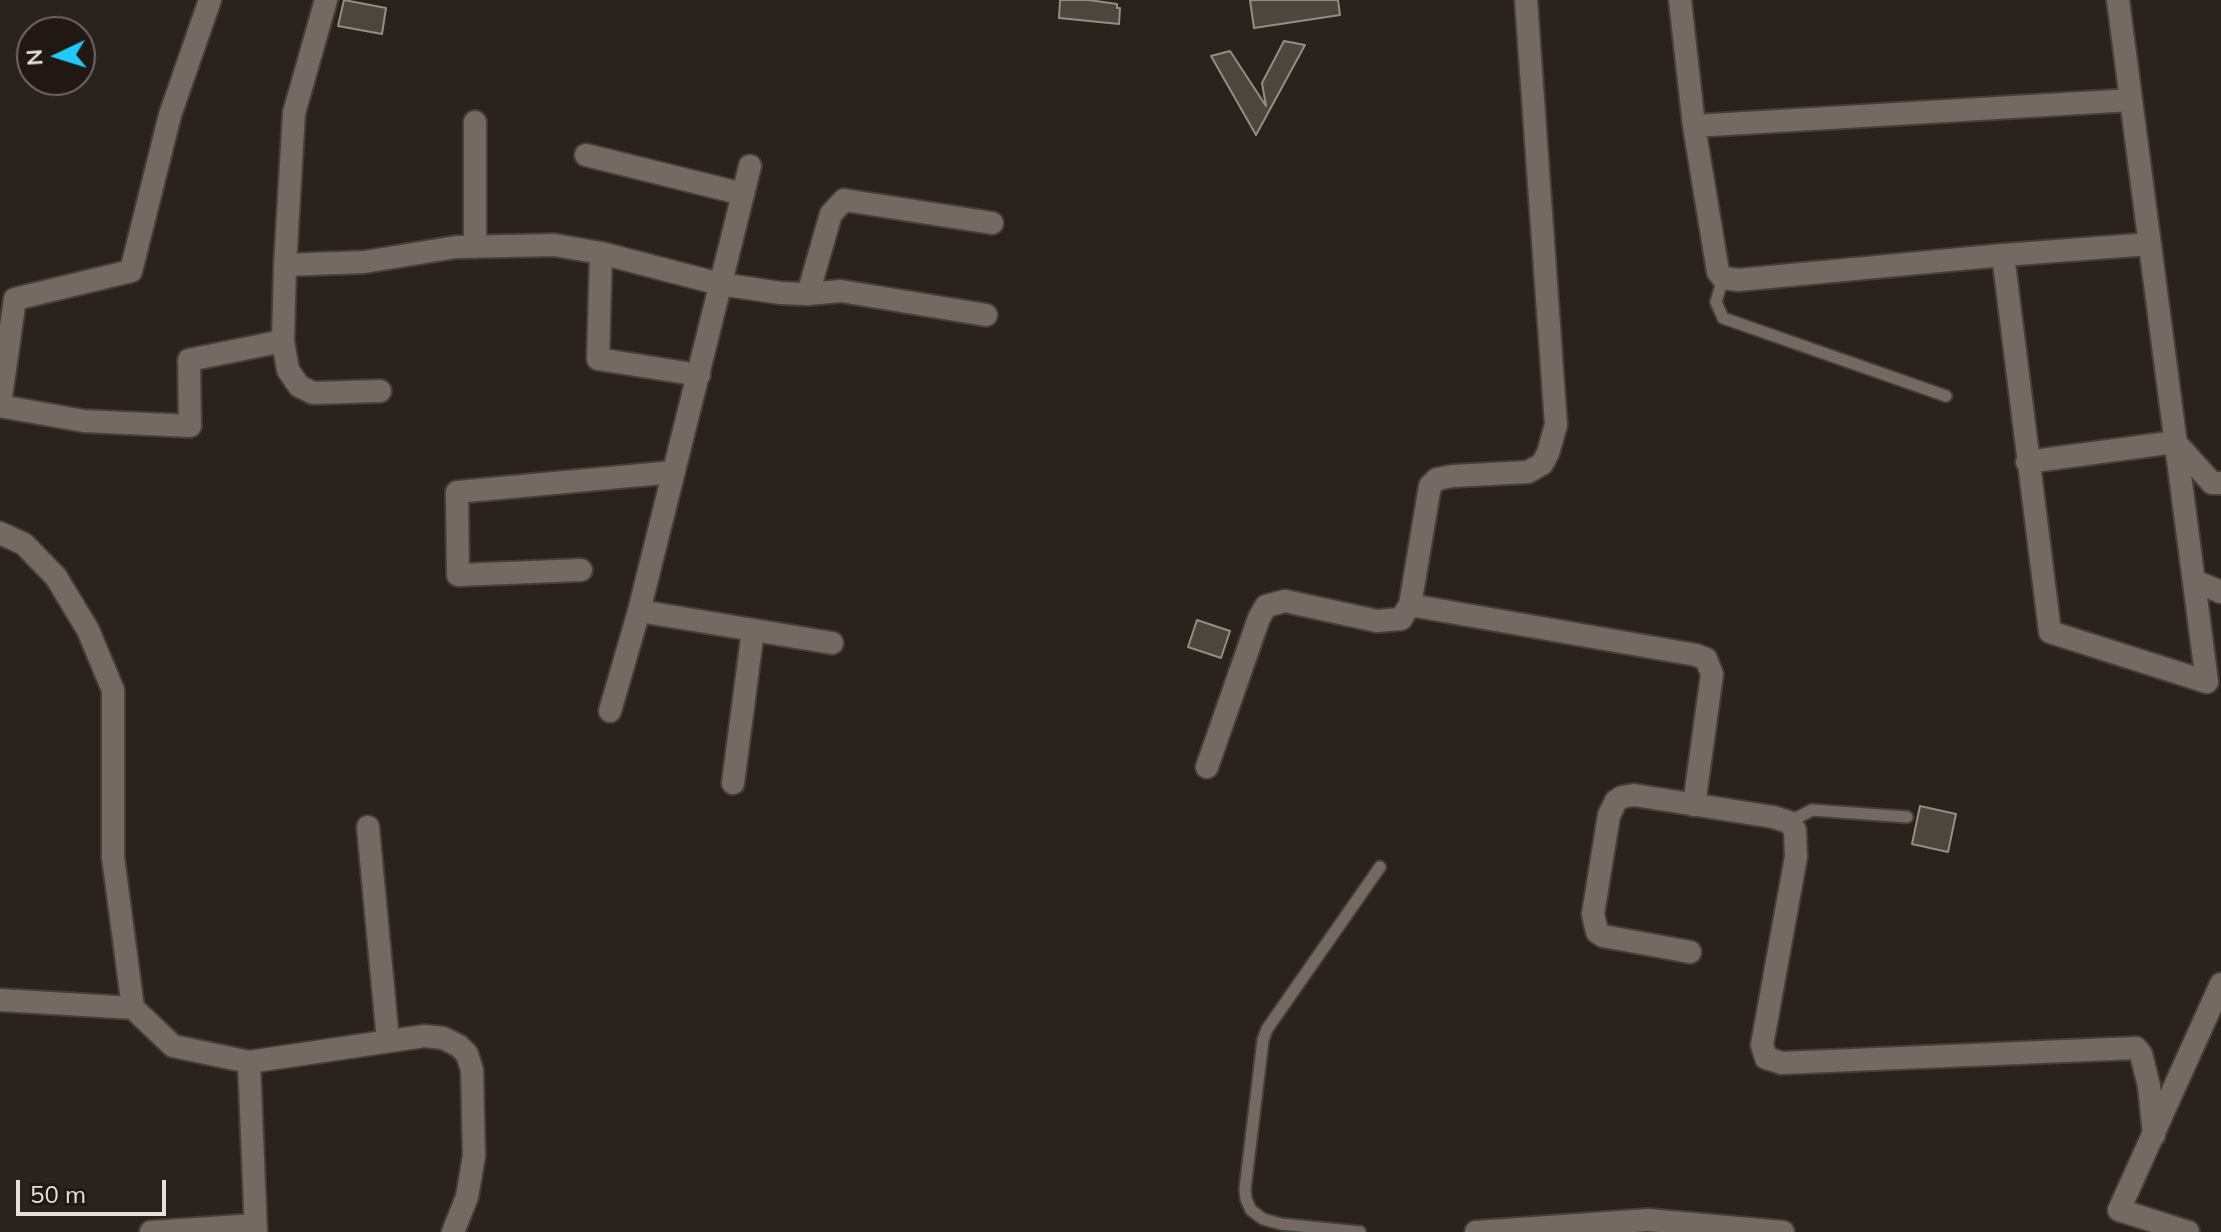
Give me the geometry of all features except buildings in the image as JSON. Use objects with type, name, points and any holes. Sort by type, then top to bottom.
[{"type":"street","points":[[210,0],[170,115],[131,271],[7,298],[0,405],[84,421],[190,426],[189,360],[283,341]]},
{"type":"street","points":[[326,0],[294,113],[283,341],[288,370],[299,386],[313,393],[380,391]]},
{"type":"street","points":[[1207,767],[1259,618],[1266,606],[1285,601],[1377,621],[1401,619],[1410,605],[1430,486],[1437,479],[1453,476],[1528,472],[1542,464],[1548,453],[1556,425],[1526,0]]},
{"type":"street","points":[[1680,0],[1694,126],[1715,265],[1723,278],[1738,280],[2150,244]]},
{"type":"street","points":[[2003,255],[2050,632],[2214,685],[2194,581],[2118,0]]},
{"type":"street","points":[[1694,126],[2131,100]]},
{"type":"street","points":[[475,122],[475,247]]},
{"type":"street","points":[[586,155],[743,194]]},
{"type":"street","points":[[610,711],[639,611],[750,166]]},
{"type":"street","points":[[808,294],[831,214],[844,200],[992,223]]},
{"type":"street","points":[[285,265],[364,262],[456,247],[554,245],[601,253],[720,284],[781,293],[841,291],[986,315]]},
{"type":"street","points":[[601,253],[598,359],[699,375]]},
{"type":"street","points":[[2027,462],[2175,442]]},
{"type":"street","points":[[2175,442],[2212,483],[2221,483]]},
{"type":"street","points":[[581,570],[458,575],[457,492],[674,472]]},
{"type":"street","points":[[0,533],[24,544],[56,577],[88,630],[113,690],[113,857],[133,1008],[173,1046],[249,1062],[424,1036],[443,1038],[467,1054],[473,1082],[474,1156],[467,1197],[453,1232]]},
{"type":"street","points":[[2194,581],[2221,592]]},
{"type":"street","points":[[1410,605],[1706,659],[1712,674],[1694,805]]},
{"type":"street","points":[[639,611],[832,643]]},
{"type":"street","points":[[733,783],[753,630]]},
{"type":"street","points":[[1690,952],[1603,936],[1597,932],[1593,914],[1609,815],[1616,801],[1622,797],[1634,795],[1773,817],[1789,822],[1795,830],[1796,857],[1762,1045],[1766,1058],[1782,1063],[2136,1048],[2141,1054],[2149,1086],[2154,1135]]},
{"type":"street","points":[[368,827],[388,1041]]},
{"type":"street","points":[[2188,1232],[2119,1210],[2221,984]]},
{"type":"street","points":[[0,1000],[133,1008]]},
{"type":"street","points":[[151,1232],[256,1228],[249,1062]]},
{"type":"street","points":[[1476,1232],[1648,1220],[1783,1232]]},
{"type":"lane","points":[[1723,278],[1716,302],[1723,318],[1946,396]]},
{"type":"lane","points":[[1789,822],[1812,810],[1907,817]]},
{"type":"lane","points":[[1360,1232],[1281,1224],[1263,1219],[1251,1210],[1245,1189],[1263,1040],[1267,1029],[1380,867]]}]
